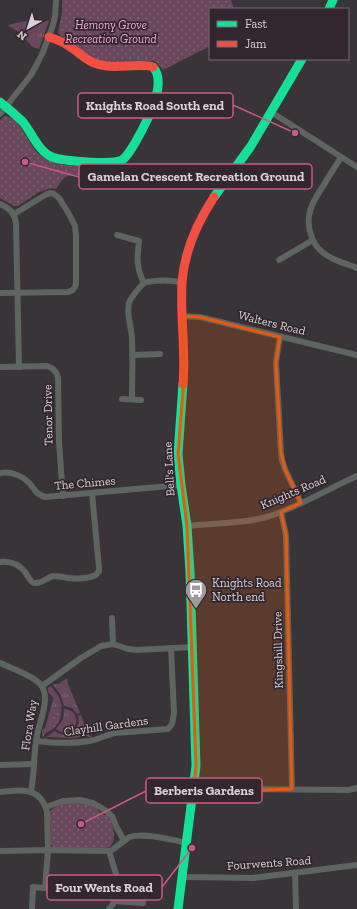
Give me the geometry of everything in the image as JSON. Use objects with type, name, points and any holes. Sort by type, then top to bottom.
[{"type":"street","points":[[49,37],[66,44],[82,57],[98,65],[111,67],[147,65],[155,69],[158,81],[156,100],[141,134],[127,156],[119,161],[103,162],[60,160],[50,156],[37,144],[26,126],[2,107],[34,70],[49,37],[55,17],[56,0]]},
{"type":"street","name":"Bell's Lane","points":[[178,909],[196,766],[190,572],[187,526],[178,454],[184,372],[182,282],[189,246],[204,212],[251,146],[301,60]]},
{"type":"street","points":[[271,112],[357,167]]},
{"type":"street","points":[[341,157],[310,209],[309,225],[313,240],[319,249],[328,256],[357,268]]},
{"type":"street","points":[[0,293],[64,292],[70,291],[76,284],[75,230],[73,221],[57,195],[51,193],[47,194],[14,214]]},
{"type":"street","points":[[0,204],[10,209],[14,214],[16,222],[19,367]]},
{"type":"street","points":[[117,235],[139,241],[137,262],[138,270],[144,283]]},
{"type":"street","points":[[279,260],[313,240]]},
{"type":"street","points":[[132,399],[132,338],[129,303],[134,293],[144,283],[153,280],[182,282]]},
{"type":"street","name":"Walters Road","points":[[182,316],[200,317],[357,356]]},
{"type":"street","points":[[280,337],[276,363],[281,452],[285,470],[301,503]]},
{"type":"street","points":[[132,355],[160,354]]},
{"type":"street","name":"Tenor Drive","points":[[0,367],[47,366],[54,370],[58,376],[59,442],[63,496]]},
{"type":"street","points":[[122,399],[141,400]]},
{"type":"street","name":"The Chimes","points":[[0,473],[11,474],[22,478],[28,482],[36,493],[45,498],[181,486]]},
{"type":"street","name":"Knights Road","points":[[187,526],[257,519],[268,516],[281,512],[357,476]]},
{"type":"street","points":[[0,562],[10,562],[16,564],[22,569],[30,580],[35,583],[52,576],[73,578],[96,575],[99,568],[92,493]]},
{"type":"street","name":"Kingshill Drive","points":[[281,512],[286,535],[292,789]]},
{"type":"street","points":[[112,618],[113,644]]},
{"type":"street","points":[[42,686],[100,646],[113,644],[136,650],[193,647]]},
{"type":"street","name":"Clayhill Gardens","points":[[36,741],[55,743],[79,742],[94,740],[115,733],[168,729],[172,724],[174,713],[171,648]]},
{"type":"street","name":"Flora Way","points":[[0,663],[34,679],[42,686],[44,692],[45,706],[38,728],[31,791]]},
{"type":"street","points":[[0,765],[34,764]]},
{"type":"street","points":[[193,793],[212,794],[231,789],[349,790],[357,788]]},
{"type":"street","points":[[0,792],[19,790],[31,791],[39,797],[46,807],[48,850],[45,888],[33,887],[32,909]]},
{"type":"street","points":[[46,807],[63,801],[80,800],[93,802],[112,816],[124,841]]},
{"type":"street","points":[[0,851],[109,851],[116,848],[124,841],[140,835],[187,843]]},
{"type":"street","points":[[109,851],[116,874],[114,901],[109,909]]},
{"type":"street","name":"Fourwents Road","points":[[182,877],[246,878],[357,865]]},
{"type":"street","points":[[295,873],[296,909]]},
{"type":"street","points":[[114,901],[143,904]]},
{"type":"highlighted area","points":[[182,316],[200,317],[280,337],[276,363],[281,452],[285,469],[301,503],[281,512],[286,535],[292,789],[193,793],[196,766],[187,526],[178,454],[184,378]]},
{"type":"green space","name":"Hemony Grove Recreation Ground","points":[[62,0],[231,0],[234,8],[209,8],[209,47],[163,70],[154,61],[113,63],[97,60],[88,56],[74,43],[58,33],[62,13]]},
{"type":"green space","points":[[42,20],[49,21],[39,49],[33,47],[17,31],[8,26],[21,22]]},
{"type":"green space","points":[[4,116],[10,117],[20,126],[36,151],[47,159],[63,165],[106,166],[105,172],[84,173],[84,176],[67,176],[62,180],[56,189],[41,191],[18,206],[14,206],[0,198],[0,121]]},
{"type":"green space","points":[[67,678],[80,713],[77,714],[72,708],[64,706],[60,694],[53,685],[58,684]]},
{"type":"green space","points":[[51,686],[59,697],[62,707],[58,708],[51,726],[53,729],[46,733],[43,737],[42,730],[45,728],[53,700],[53,697],[48,692],[48,688]]},
{"type":"green space","points":[[61,707],[60,719],[53,729],[50,721],[51,715]]},
{"type":"green space","points":[[64,709],[71,711],[76,716],[76,723],[73,730],[67,733],[62,733],[56,729],[63,719]]},
{"type":"green space","points":[[81,715],[89,735],[92,738],[87,736],[71,738],[48,737],[45,739],[55,731],[64,735],[69,735],[72,733],[78,726],[78,716]]},
{"type":"green space","points":[[62,803],[84,803],[97,807],[97,810],[104,815],[108,815],[114,831],[114,840],[112,844],[109,847],[99,849],[53,848],[51,844],[50,811]]},
{"type":"traffic: fast","points":[[329,8],[333,0]]},
{"type":"traffic: fast","points":[[214,197],[251,146],[301,60]]},
{"type":"traffic: fast","points":[[0,102],[23,122],[43,151],[52,157],[87,162],[109,162],[122,160],[129,152],[144,127],[157,94],[157,74],[153,67]]},
{"type":"traffic: fast","points":[[178,909],[196,766],[190,572],[187,526],[178,454],[183,384]]},
{"type":"traffic: jam","points":[[49,37],[64,43],[86,59],[100,65],[144,65],[153,67]]},
{"type":"traffic: jam","points":[[183,384],[183,271],[192,238],[214,197]]},
{"type":"place","name":"Knights Road South end","points":[[295,133]]},
{"type":"place","name":"Gamelan Crescent Recreation Ground","points":[[25,162]]},
{"type":"place","name":"Knights Road North end","points":[[196,610]]},
{"type":"place","name":"Berberis Gardens","points":[[81,824]]},
{"type":"place","name":"Four Wents Road","points":[[192,848]]}]
